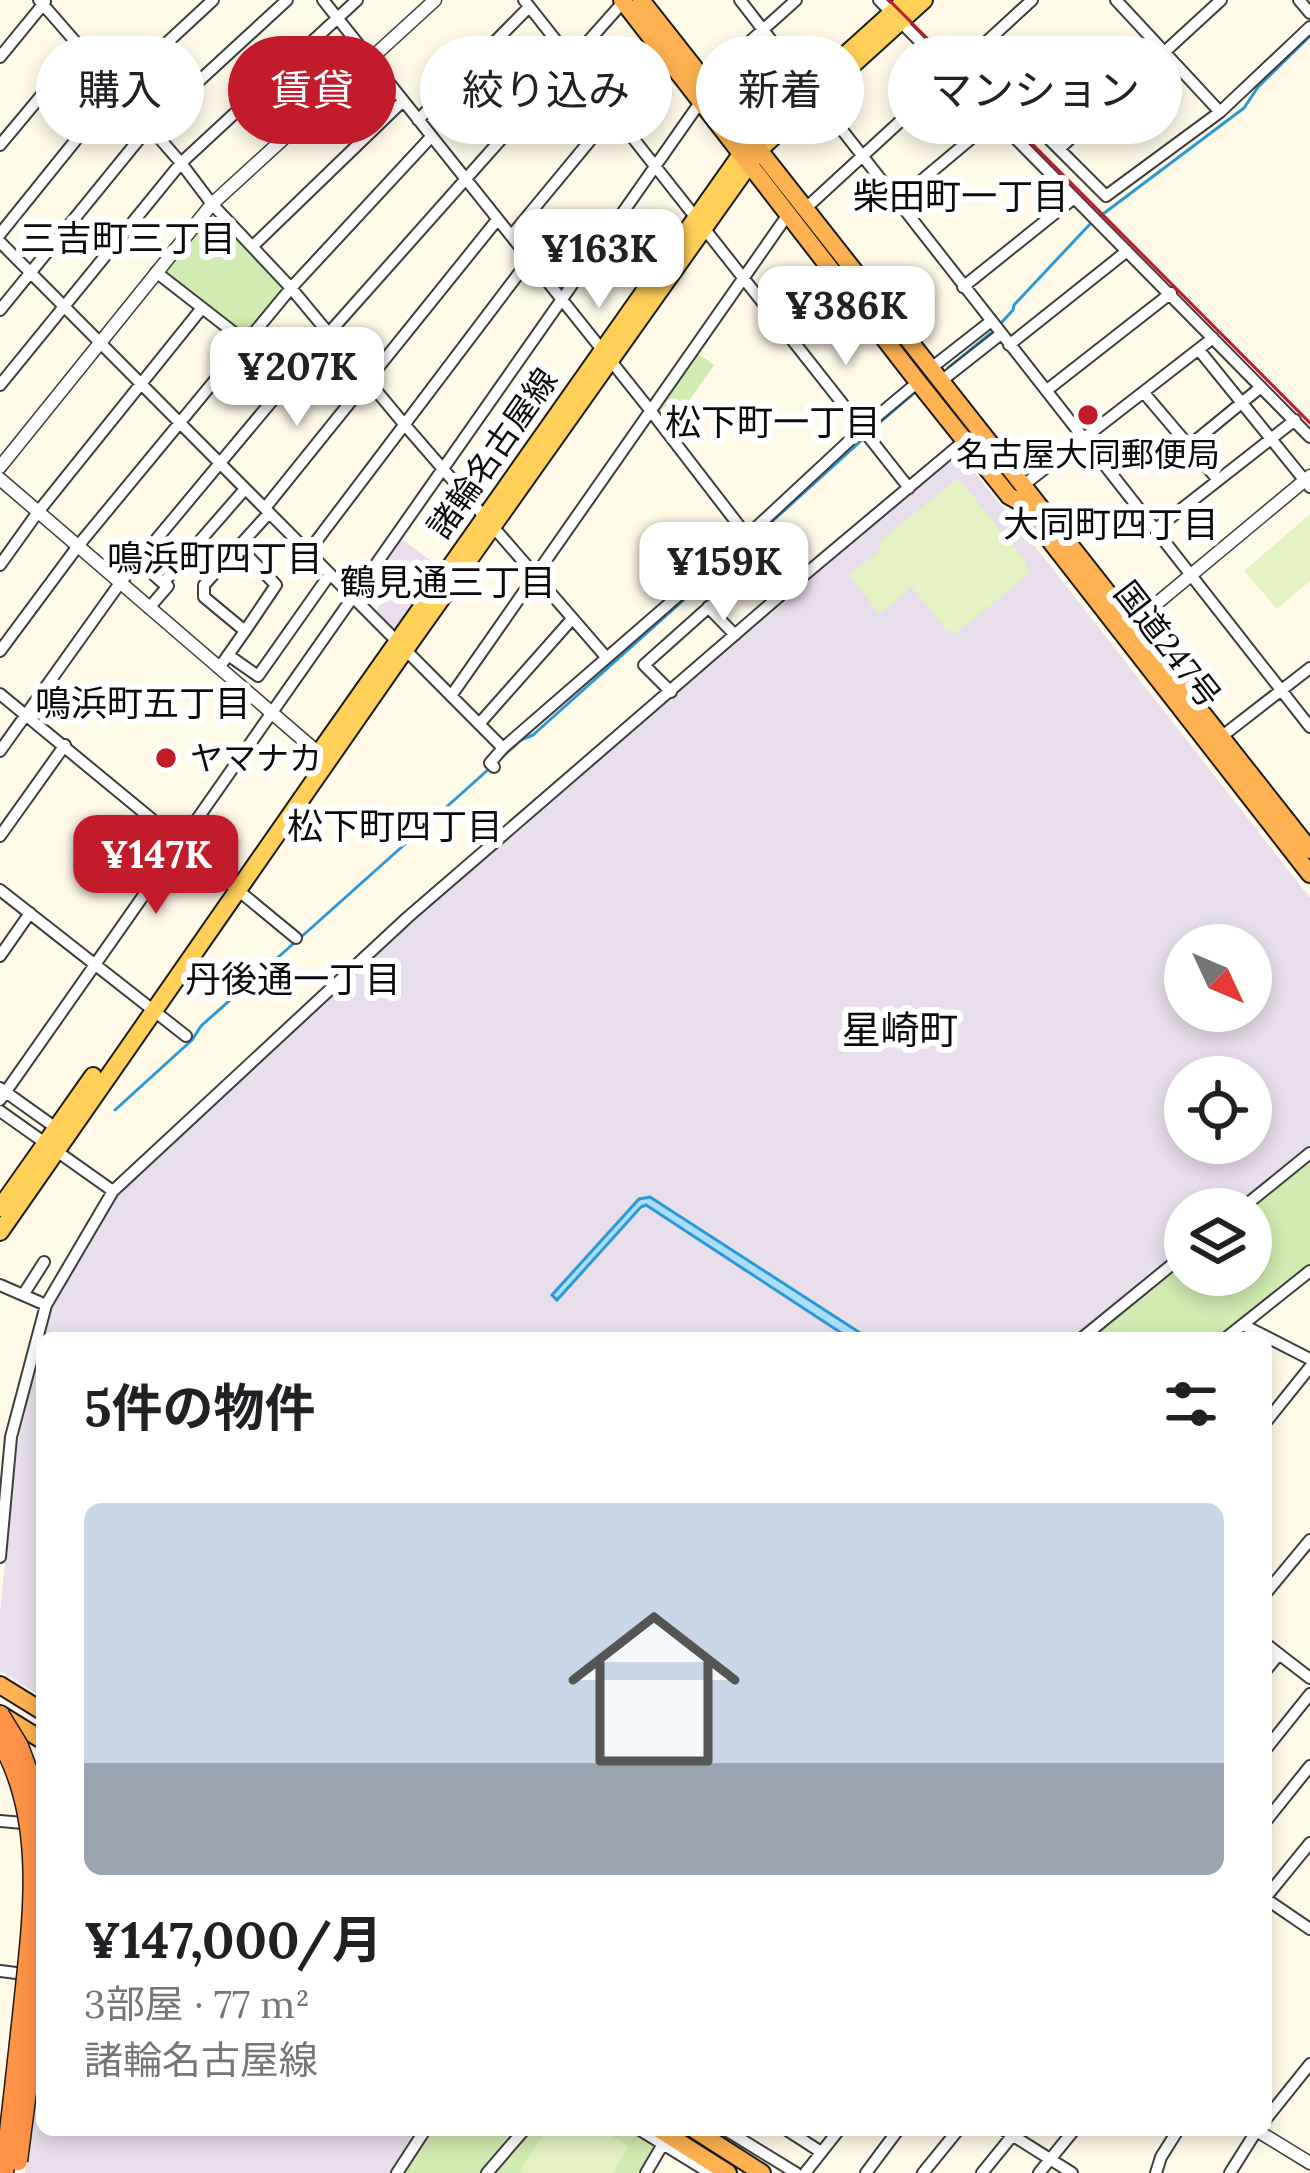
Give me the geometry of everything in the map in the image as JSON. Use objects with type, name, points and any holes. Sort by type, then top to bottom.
[{"type":"highway","name":"国道247号","points":[[623,0],[696,96]]},
{"type":"highway","name":"国道247号","points":[[641,0],[696,70]]},
{"type":"highway","name":"国道247号","points":[[743,144],[751,152]]},
{"type":"highway","name":"国道247号","points":[[746,144],[1127,628],[1310,874]]},
{"type":"highway","name":"国道247号","points":[[929,378],[964,441],[1017,490]]},
{"type":"highway","name":"国道247号","points":[[1127,628],[1310,850]]},
{"type":"highway","points":[[0,1685],[36,1708]]},
{"type":"highway","points":[[0,1715],[36,1736]]},
{"type":"highway","points":[[0,1715],[36,1792]]},
{"type":"highway","points":[[0,1740],[20,1788],[33,1892],[4,2173]]},
{"type":"highway","points":[[17,2173],[33,1975]]},
{"type":"highway","points":[[704,2136],[762,2173]]},
{"type":"highway","points":[[662,2137],[728,2173]]},
{"type":"main road","name":"諸輪名古屋線","points":[[864,39],[906,0]]},
{"type":"main road","name":"諸輪名古屋線","points":[[890,12],[924,0]]},
{"type":"main road","name":"諸輪名古屋線","points":[[0,1232],[50,1148],[401,645],[759,144]]},
{"type":"main road","name":"諸輪名古屋線","points":[[0,1208],[50,1148],[56,1128],[148,1008]]},
{"type":"street","points":[[174,36],[213,0]]},
{"type":"street","points":[[204,76],[287,0]]},
{"type":"street","points":[[323,0],[351,36]]},
{"type":"street","points":[[0,385],[181,163],[357,0]]},
{"type":"street","points":[[395,36],[435,0]]},
{"type":"street","points":[[591,36],[623,0]]},
{"type":"street","points":[[740,0],[769,36]]},
{"type":"street","points":[[756,36],[796,0]]},
{"type":"street","points":[[994,36],[1032,0]]},
{"type":"street","points":[[1116,0],[1149,36]]},
{"type":"street","points":[[1182,36],[1221,0]]},
{"type":"street","points":[[1299,0],[1310,13]]},
{"type":"street","points":[[0,57],[43,1],[71,36]]},
{"type":"street","points":[[418,120],[526,3],[553,36]]},
{"type":"street","points":[[890,12],[914,36]]},
{"type":"street","points":[[1054,144],[1106,196],[1220,112],[1310,27]]},
{"type":"street","points":[[1182,71],[1220,112]]},
{"type":"street","points":[[396,92],[420,123]]},
{"type":"street","points":[[254,245],[403,101]]},
{"type":"street","points":[[0,145],[36,102]]},
{"type":"street","points":[[56,1128],[2,1093],[696,107]]},
{"type":"street","points":[[451,696],[745,278],[797,211],[888,132]]},
{"type":"street","points":[[74,144],[0,238],[503,748]]},
{"type":"street","points":[[0,310],[135,144]]},
{"type":"street","points":[[164,144],[606,657]]},
{"type":"street","points":[[0,467],[212,204],[277,144]]},
{"type":"street","points":[[0,651],[78,546],[291,288],[425,144]]},
{"type":"street","points":[[436,144],[790,587]]},
{"type":"street","points":[[0,752],[120,583],[328,334],[495,144]]},
{"type":"street","points":[[511,236],[587,144]]},
{"type":"street","points":[[637,144],[909,488]]},
{"type":"street","points":[[853,144],[1310,728]]},
{"type":"street","points":[[898,200],[965,144]]},
{"type":"street","points":[[1022,144],[1310,437]]},
{"type":"street","points":[[1059,149],[1064,144]]},
{"type":"street","points":[[963,286],[1074,199]]},
{"type":"street","points":[[244,631],[204,597],[204,585],[497,220]]},
{"type":"street","points":[[929,378],[1005,339],[1127,251]]},
{"type":"street","points":[[308,552],[529,260]]},
{"type":"street","points":[[156,272],[246,343]]},
{"type":"street","points":[[1047,390],[1171,293]]},
{"type":"street","points":[[0,565],[202,308]]},
{"type":"street","points":[[493,765],[503,748],[747,536],[863,428],[929,378],[990,322]]},
{"type":"street","points":[[1017,490],[1213,338]]},
{"type":"street","points":[[1127,628],[1308,481],[1199,350]]},
{"type":"street","points":[[1189,446],[1261,387]]},
{"type":"street","points":[[1144,393],[1219,480]]},
{"type":"street","points":[[1156,529],[1295,420]]},
{"type":"street","points":[[38,1332],[46,1306],[113,1191],[408,917],[964,441]]},
{"type":"street","points":[[0,479],[323,757]]},
{"type":"street","points":[[163,583],[245,489]]},
{"type":"street","points":[[219,668],[276,585],[238,547]]},
{"type":"street","points":[[671,692],[644,665],[764,557]]},
{"type":"street","points":[[138,561],[168,586],[149,608]]},
{"type":"street","points":[[228,656],[258,676],[330,574]]},
{"type":"street","points":[[708,607],[735,635]]},
{"type":"street","points":[[479,724],[572,619]]},
{"type":"street","points":[[1221,737],[1310,668]]},
{"type":"street","points":[[0,694],[296,938]]},
{"type":"street","points":[[0,836],[65,745]]},
{"type":"street","points":[[0,890],[186,1036]]},
{"type":"street","points":[[0,956],[30,914]]},
{"type":"street","points":[[0,1111],[113,1191]]},
{"type":"street","points":[[1267,1188],[1310,1153]]},
{"type":"street","points":[[23,1295],[44,1262]]},
{"type":"street","points":[[1089,1332],[1164,1271]]},
{"type":"street","points":[[1233,1332],[1310,1271]]},
{"type":"street","points":[[0,1285],[46,1306]]},
{"type":"street","points":[[1243,1324],[1257,1332]]},
{"type":"street","points":[[0,1557],[5,1437],[36,1338]]},
{"type":"street","points":[[1272,1341],[1310,1363],[1272,1414]]},
{"type":"street","points":[[1272,1586],[1310,1540]]},
{"type":"street","points":[[1272,1649],[1310,1678]]},
{"type":"street","points":[[1272,1663],[1279,1654]]},
{"type":"street","points":[[1272,1742],[1310,1694]]},
{"type":"street","points":[[0,2161],[10,2076],[1,2062],[14,2058],[20,2002],[33,1975],[31,1885],[23,1823],[36,1743]]},
{"type":"street","points":[[1272,1814],[1310,1766]]},
{"type":"street","points":[[0,1821],[23,1823]]},
{"type":"street","points":[[1272,1890],[1310,1843]]},
{"type":"street","points":[[1272,1902],[1310,1929]]},
{"type":"street","points":[[0,1972],[33,1975]]},
{"type":"street","points":[[17,2173],[32,2053],[20,2002]]},
{"type":"street","points":[[1272,2112],[1310,2065]]},
{"type":"street","points":[[397,2173],[420,2136]]},
{"type":"street","points":[[487,2173],[519,2136]]},
{"type":"street","points":[[736,2136],[800,2173],[834,2136]]},
{"type":"street","points":[[796,2136],[821,2152]]},
{"type":"street","points":[[866,2173],[894,2136]]},
{"type":"street","points":[[923,2173],[953,2136]]},
{"type":"street","points":[[982,2173],[1006,2136]]},
{"type":"street","points":[[1013,2136],[1072,2173]]},
{"type":"street","points":[[1039,2173],[1069,2136]]},
{"type":"street","points":[[1156,2173],[1174,2136]]},
{"type":"street","points":[[1230,2173],[1252,2136]]},
{"type":"street","points":[[1266,2136],[1310,2163]]},
{"type":"street","points":[[646,2173],[662,2137],[710,2173]]},
{"type":"shaded area","points":[[955,456],[962,457],[1049,564],[1310,898],[1310,1147],[1259,1188],[1164,1188],[1164,1265],[1080,1332],[854,1332],[639,1200],[554,1291],[558,1297],[645,1206],[841,1332],[45,1332],[51,1309],[120,1190],[418,916]]},
{"type":"shaded area","points":[[399,538],[439,566],[391,628],[375,612],[395,584],[378,570]]},
{"type":"shaded area","points":[[36,1367],[36,1693],[0,1671],[0,1612],[18,1440]]},
{"type":"shaded area","points":[[36,2073],[36,2136],[416,2136],[393,2173],[25,2173]]},
{"type":"green space","points":[[214,215],[220,216],[283,286],[247,335],[167,270]]},
{"type":"green space","points":[[696,352],[714,365],[673,424],[654,409]]},
{"type":"green space","points":[[958,478],[1024,559],[1029,574],[956,633],[947,631],[912,587],[879,614],[849,575],[882,549],[878,543]]},
{"type":"green space","points":[[1310,514],[1310,581],[1277,609],[1244,571]]},
{"type":"green space","points":[[1310,1155],[1310,1265],[1272,1295],[1270,1188]]},
{"type":"green space","points":[[1164,1275],[1164,1296],[1271,1296],[1226,1332],[1094,1332]]},
{"type":"green space","points":[[428,2136],[508,2136],[481,2173],[405,2173]]},
{"type":"green space","points":[[524,2136],[642,2136],[655,2144],[638,2173],[492,2173]]},
{"type":"green space","points":[[543,2136],[612,2136],[629,2147],[613,2173],[519,2171]]},
{"type":"water","points":[[650,1197],[859,1332],[840,1332],[646,1205],[557,1300],[552,1295],[639,1199]]},
{"type":"waterway","points":[[1099,217],[1244,108],[1258,87],[1310,36]]},
{"type":"waterway","points":[[1001,323],[1091,223]]},
{"type":"waterway","points":[[948,368],[991,333]]},
{"type":"waterway","points":[[871,430],[915,392]]},
{"type":"waterway","points":[[767,526],[862,440]]},
{"type":"waterway","points":[[501,758],[533,735],[746,544]]},
{"type":"waterway","points":[[300,938],[490,768]]},
{"type":"waterway","points":[[115,1110],[293,944]]},
{"type":"railway","points":[[889,0],[1310,423]]},
{"type":"place","name":"名古屋大同郵便局","points":[[1088,415]]},
{"type":"place","name":"ヤマナカ","points":[[166,758]]},
{"type":"district","name":"柴田町一丁目","points":[[961,196]]},
{"type":"district","name":"三吉町三丁目","points":[[128,238]]},
{"type":"district","name":"松下町一丁目","points":[[773,422]]},
{"type":"district","name":"大同町四丁目","points":[[1111,524]]},
{"type":"district","name":"鳴浜町四丁目","points":[[215,558]]},
{"type":"district","name":"鶴見通三丁目","points":[[448,582]]},
{"type":"district","name":"鳴浜町五丁目","points":[[143,703]]},
{"type":"district","name":"松下町四丁目","points":[[395,826]]},
{"type":"district","name":"丹後通一丁目","points":[[293,979]]},
{"type":"district","name":"星崎町","points":[[900,1030]]}]
